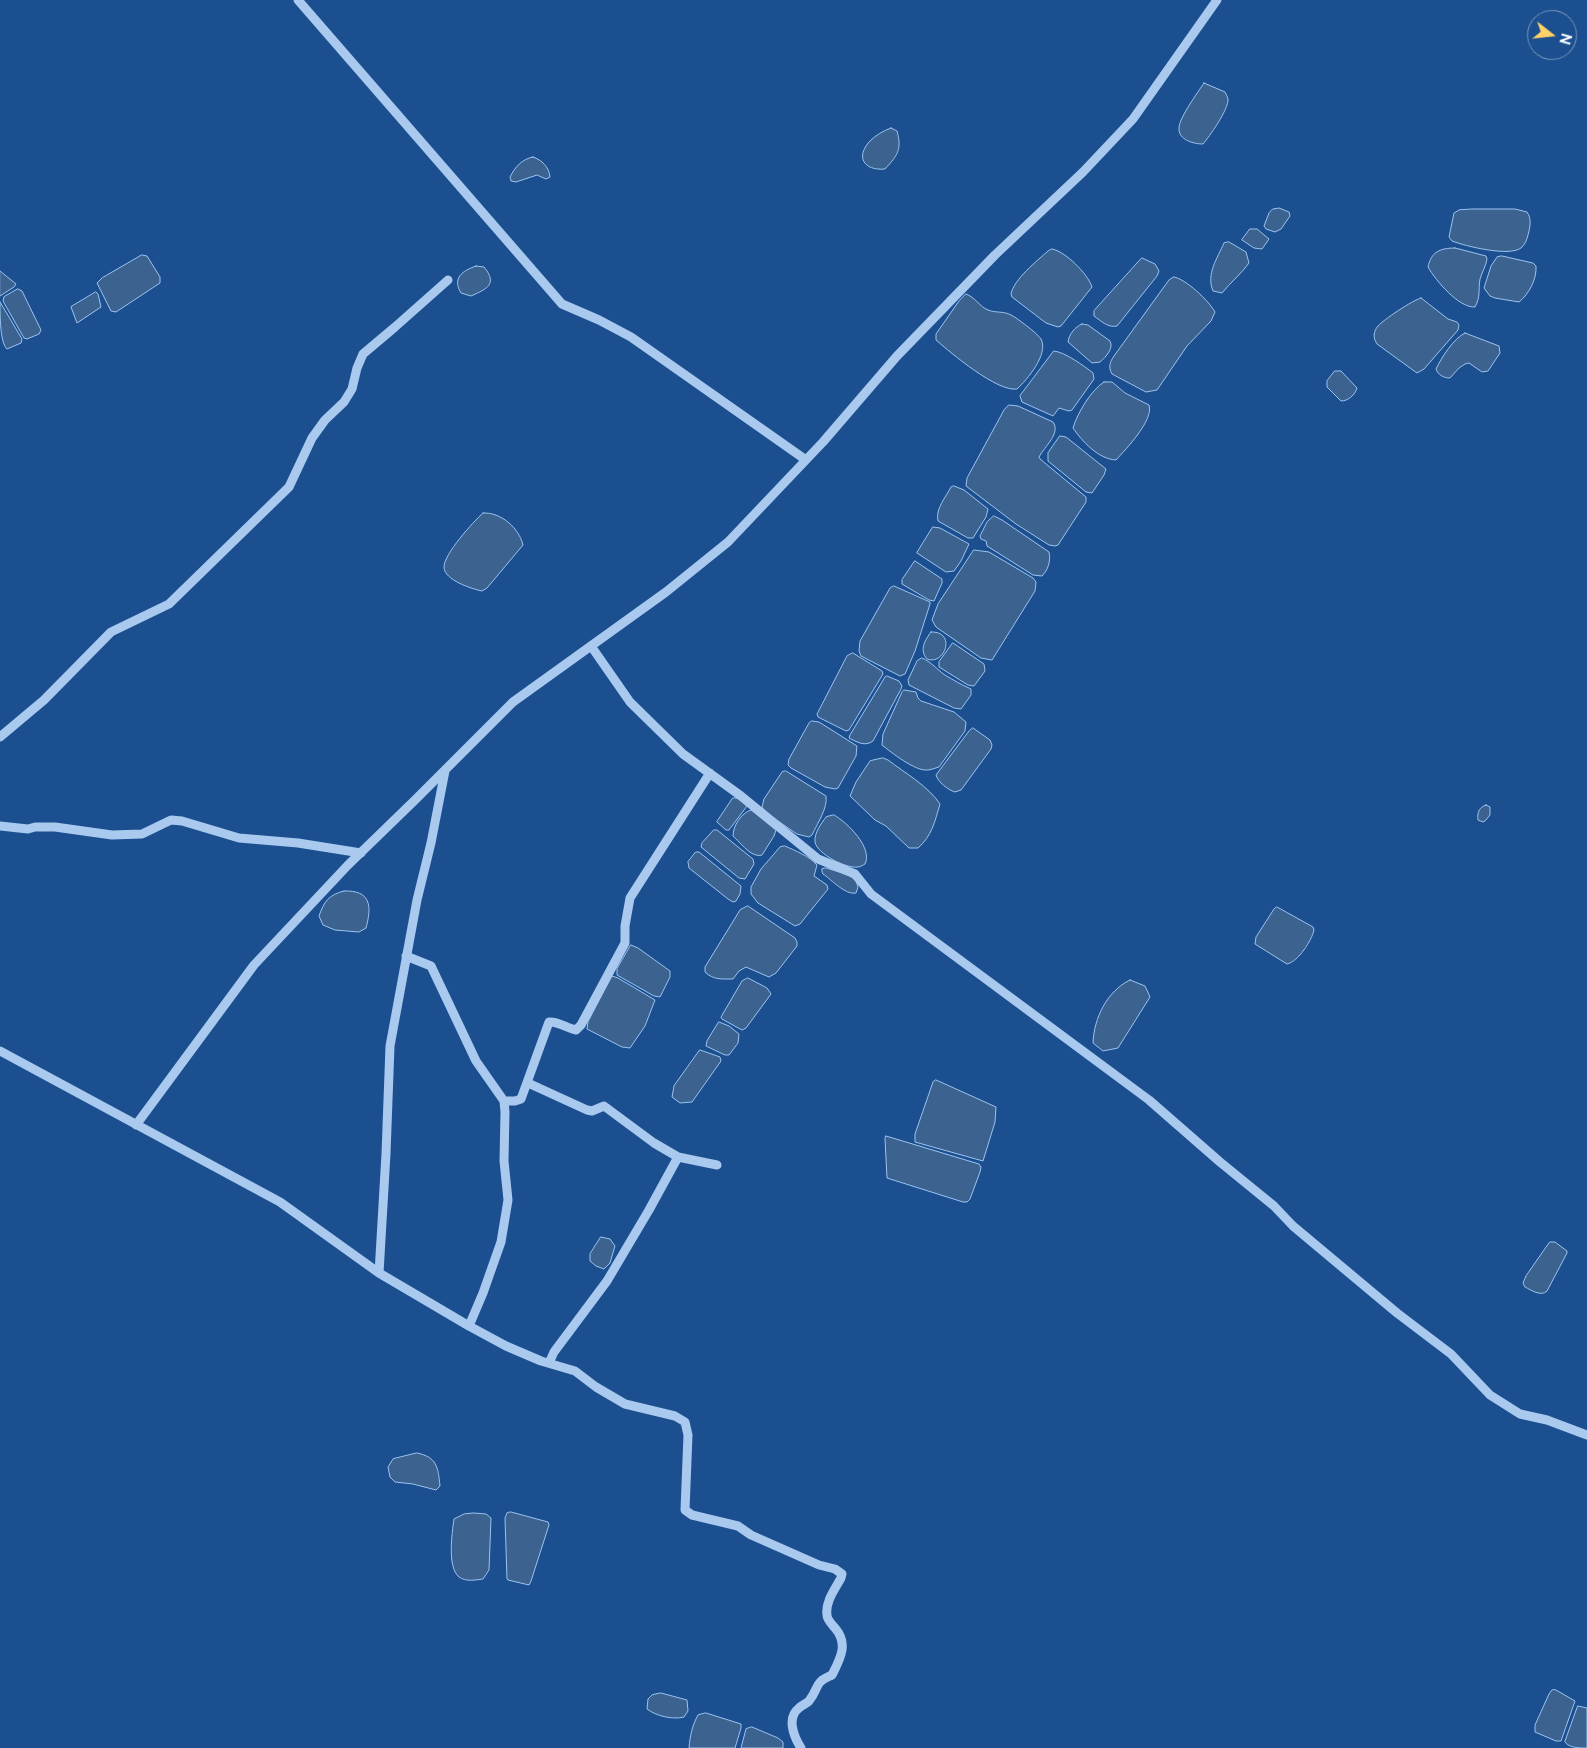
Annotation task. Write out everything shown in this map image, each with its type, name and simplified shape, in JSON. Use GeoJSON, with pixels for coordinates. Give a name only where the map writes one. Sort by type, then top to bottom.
{"type":"FeatureCollection","features":[{"type":"Feature","properties":{"kind":"street"},"geometry":{"type":"LineString","coordinates":[[298,0],[562,304],[599,320],[631,337],[806,460]]}},
{"type":"Feature","properties":{"kind":"street"},"geometry":{"type":"LineString","coordinates":[[136,1125],[254,965],[361,853],[513,702],[666,592],[728,542],[806,460],[897,356],[995,255],[1083,172],[1133,119],[1216,0]]}},
{"type":"Feature","properties":{"kind":"street"},"geometry":{"type":"LineString","coordinates":[[0,737],[44,700],[111,632],[137,617],[169,604],[289,487],[312,438],[325,420],[344,402],[352,389],[357,368],[363,354],[448,280]]}},
{"type":"Feature","properties":{"kind":"street"},"geometry":{"type":"LineString","coordinates":[[591,646],[630,702],[683,754],[754,806],[818,859],[855,874],[871,894],[1149,1100],[1274,1206],[1300,1232],[1397,1313],[1451,1354],[1490,1395],[1520,1414],[1547,1420],[1587,1435]]}},
{"type":"Feature","properties":{"kind":"street"},"geometry":{"type":"LineString","coordinates":[[379,1273],[390,1046],[416,900],[431,843],[445,771]]}},
{"type":"Feature","properties":{"kind":"street"},"geometry":{"type":"LineString","coordinates":[[504,1101],[521,1099],[549,1022],[576,1030],[581,1025],[625,943],[630,898],[710,774]]}},
{"type":"Feature","properties":{"kind":"street"},"geometry":{"type":"LineString","coordinates":[[0,826],[28,829],[55,827],[112,835],[142,834],[171,820],[182,821],[239,838],[361,853]]}},
{"type":"Feature","properties":{"kind":"street"},"geometry":{"type":"LineString","coordinates":[[406,956],[431,966],[476,1061],[504,1101],[504,1161],[508,1200],[501,1242],[469,1326]]}},
{"type":"Feature","properties":{"kind":"street"},"geometry":{"type":"LineString","coordinates":[[0,1052],[280,1202],[379,1273],[506,1346],[574,1371],[625,1404],[675,1416],[685,1422],[688,1435],[685,1510],[692,1515],[738,1526],[763,1540],[819,1565],[835,1569],[842,1574],[826,1608],[827,1618],[841,1634],[843,1641],[841,1656],[832,1676],[819,1681],[807,1703],[794,1712],[792,1724],[796,1740],[801,1748]]}},
{"type":"Feature","properties":{"kind":"street"},"geometry":{"type":"LineString","coordinates":[[528,1083],[587,1110],[592,1111],[604,1106],[654,1143],[678,1157],[717,1165]]}},
{"type":"Feature","properties":{"kind":"street"},"geometry":{"type":"LineString","coordinates":[[548,1363],[554,1352],[607,1281],[650,1210],[678,1157]]}},
{"type":"Feature","properties":{"kind":"water"},"geometry":{"type":"Polygon","coordinates":[[[1204,83],[1225,92],[1228,99],[1222,116],[1203,144],[1191,142],[1181,136],[1179,128],[1185,112],[1204,83]]]}},
{"type":"Feature","properties":{"kind":"water"},"geometry":{"type":"Polygon","coordinates":[[[891,128],[897,131],[898,152],[885,169],[872,168],[864,162],[863,152],[865,147],[875,137],[891,128]]]}},
{"type":"Feature","properties":{"kind":"water"},"geometry":{"type":"Polygon","coordinates":[[[533,157],[544,164],[550,177],[546,179],[537,175],[516,182],[511,181],[510,177],[517,167],[525,160],[533,157]]]}},
{"type":"Feature","properties":{"kind":"water"},"geometry":{"type":"Polygon","coordinates":[[[1279,208],[1289,212],[1290,216],[1281,229],[1275,232],[1266,229],[1264,226],[1269,213],[1273,209],[1279,208]]]}},
{"type":"Feature","properties":{"kind":"water"},"geometry":{"type":"Polygon","coordinates":[[[1515,209],[1527,212],[1530,217],[1530,226],[1524,245],[1515,250],[1497,251],[1476,248],[1452,241],[1449,237],[1454,213],[1459,210],[1515,209]]]}},
{"type":"Feature","properties":{"kind":"water"},"geometry":{"type":"Polygon","coordinates":[[[1250,229],[1257,229],[1269,239],[1262,249],[1254,248],[1242,240],[1250,229]]]}},
{"type":"Feature","properties":{"kind":"water"},"geometry":{"type":"Polygon","coordinates":[[[1229,242],[1246,252],[1249,263],[1222,293],[1213,291],[1211,279],[1213,267],[1224,243],[1229,242]]]}},
{"type":"Feature","properties":{"kind":"water"},"geometry":{"type":"Polygon","coordinates":[[[1455,248],[1486,256],[1487,259],[1480,279],[1479,296],[1475,307],[1462,303],[1448,293],[1428,267],[1434,254],[1441,250],[1455,248]]]}},
{"type":"Feature","properties":{"kind":"water"},"geometry":{"type":"Polygon","coordinates":[[[1052,249],[1063,254],[1075,264],[1086,276],[1092,287],[1061,326],[1058,327],[1046,323],[1012,297],[1011,294],[1021,276],[1052,249]]]}},
{"type":"Feature","properties":{"kind":"water"},"geometry":{"type":"Polygon","coordinates":[[[142,255],[147,256],[160,277],[160,283],[116,312],[111,311],[97,283],[102,278],[142,255]]]}},
{"type":"Feature","properties":{"kind":"water"},"geometry":{"type":"Polygon","coordinates":[[[1502,256],[1533,263],[1536,266],[1532,286],[1519,302],[1490,296],[1484,288],[1491,266],[1497,257],[1502,256]]]}},
{"type":"Feature","properties":{"kind":"water"},"geometry":{"type":"Polygon","coordinates":[[[1142,258],[1155,264],[1159,271],[1157,276],[1117,326],[1105,324],[1094,316],[1094,311],[1142,258]]]}},
{"type":"Feature","properties":{"kind":"water"},"geometry":{"type":"Polygon","coordinates":[[[476,266],[484,267],[490,278],[489,285],[471,296],[461,293],[458,288],[458,279],[466,270],[476,266]]]}},
{"type":"Feature","properties":{"kind":"water"},"geometry":{"type":"Polygon","coordinates":[[[0,271],[16,284],[0,296],[0,271]]]}},
{"type":"Feature","properties":{"kind":"water"},"geometry":{"type":"Polygon","coordinates":[[[1174,277],[1197,291],[1215,312],[1211,321],[1187,346],[1157,390],[1146,392],[1112,374],[1110,369],[1111,360],[1169,280],[1174,277]]]}},
{"type":"Feature","properties":{"kind":"water"},"geometry":{"type":"Polygon","coordinates":[[[18,289],[22,291],[41,330],[39,334],[27,339],[24,338],[3,301],[4,297],[18,289]]]}},
{"type":"Feature","properties":{"kind":"water"},"geometry":{"type":"Polygon","coordinates":[[[96,292],[101,307],[77,323],[71,307],[96,292]]]}},
{"type":"Feature","properties":{"kind":"water"},"geometry":{"type":"Polygon","coordinates":[[[966,294],[988,310],[1005,313],[1014,317],[1041,339],[1043,345],[1040,359],[1026,380],[1017,389],[1008,388],[987,378],[963,362],[936,340],[936,334],[966,294]]]}},
{"type":"Feature","properties":{"kind":"water"},"geometry":{"type":"Polygon","coordinates":[[[1421,298],[1459,325],[1458,330],[1424,369],[1417,373],[1377,344],[1374,335],[1378,326],[1386,319],[1421,298]]]}},
{"type":"Feature","properties":{"kind":"water"},"geometry":{"type":"Polygon","coordinates":[[[0,302],[22,339],[21,343],[7,349],[2,335],[0,302]]]}},
{"type":"Feature","properties":{"kind":"water"},"geometry":{"type":"Polygon","coordinates":[[[1082,324],[1088,325],[1110,341],[1111,347],[1107,355],[1100,362],[1092,363],[1068,342],[1073,331],[1082,324]]]}},
{"type":"Feature","properties":{"kind":"water"},"geometry":{"type":"Polygon","coordinates":[[[1465,333],[1499,346],[1500,353],[1488,371],[1482,372],[1469,363],[1459,368],[1450,378],[1442,376],[1436,369],[1438,364],[1452,344],[1465,333]]]}},
{"type":"Feature","properties":{"kind":"water"},"geometry":{"type":"Polygon","coordinates":[[[1054,351],[1069,357],[1085,367],[1093,373],[1094,379],[1072,410],[1059,408],[1053,416],[1022,402],[1020,396],[1054,351]]]}},
{"type":"Feature","properties":{"kind":"water"},"geometry":{"type":"Polygon","coordinates":[[[1335,371],[1341,371],[1357,388],[1349,399],[1341,401],[1327,387],[1327,381],[1335,371]]]}},
{"type":"Feature","properties":{"kind":"water"},"geometry":{"type":"Polygon","coordinates":[[[1104,382],[1112,382],[1125,393],[1149,405],[1147,418],[1143,426],[1116,460],[1097,453],[1086,444],[1073,428],[1085,403],[1104,382]]]}},
{"type":"Feature","properties":{"kind":"water"},"geometry":{"type":"Polygon","coordinates":[[[1009,405],[1018,406],[1053,422],[1055,426],[1054,435],[1039,457],[1086,497],[1086,502],[1058,545],[1049,545],[1016,524],[966,486],[967,478],[1004,410],[1009,405]]]}},
{"type":"Feature","properties":{"kind":"water"},"geometry":{"type":"Polygon","coordinates":[[[1060,436],[1066,437],[1106,469],[1092,493],[1086,492],[1048,461],[1048,453],[1060,436]]]}},
{"type":"Feature","properties":{"kind":"water"},"geometry":{"type":"Polygon","coordinates":[[[954,486],[964,490],[988,509],[986,517],[973,538],[968,538],[938,521],[939,508],[951,487],[954,486]]]}},
{"type":"Feature","properties":{"kind":"water"},"geometry":{"type":"Polygon","coordinates":[[[483,513],[496,515],[508,522],[518,533],[523,545],[487,588],[482,591],[453,580],[445,572],[444,567],[445,561],[454,547],[483,513]]]}},
{"type":"Feature","properties":{"kind":"water"},"geometry":{"type":"Polygon","coordinates":[[[994,516],[1049,552],[1050,559],[1042,576],[1033,575],[987,546],[986,541],[981,539],[980,536],[987,522],[994,516]]]}},
{"type":"Feature","properties":{"kind":"water"},"geometry":{"type":"Polygon","coordinates":[[[933,527],[940,528],[969,544],[954,571],[946,572],[917,553],[933,527]]]}},
{"type":"Feature","properties":{"kind":"water"},"geometry":{"type":"Polygon","coordinates":[[[974,550],[989,552],[1033,578],[1036,582],[1035,591],[992,660],[981,658],[936,627],[932,620],[938,604],[974,550]]]}},
{"type":"Feature","properties":{"kind":"water"},"geometry":{"type":"Polygon","coordinates":[[[915,561],[942,579],[934,601],[902,584],[902,580],[915,561]]]}},
{"type":"Feature","properties":{"kind":"water"},"geometry":{"type":"Polygon","coordinates":[[[894,586],[930,602],[915,651],[905,674],[900,676],[861,656],[859,651],[860,641],[890,588],[894,586]]]}},
{"type":"Feature","properties":{"kind":"water"},"geometry":{"type":"Polygon","coordinates":[[[931,632],[939,633],[946,642],[946,648],[943,653],[939,658],[933,660],[927,659],[923,652],[925,642],[931,632]]]}},
{"type":"Feature","properties":{"kind":"water"},"geometry":{"type":"Polygon","coordinates":[[[953,643],[984,664],[985,671],[974,686],[968,685],[939,667],[939,662],[953,643]]]}},
{"type":"Feature","properties":{"kind":"water"},"geometry":{"type":"Polygon","coordinates":[[[853,653],[882,671],[883,674],[849,730],[846,731],[818,717],[817,714],[847,656],[853,653]]]}},
{"type":"Feature","properties":{"kind":"water"},"geometry":{"type":"Polygon","coordinates":[[[922,658],[945,675],[971,689],[971,695],[961,709],[954,708],[909,685],[908,680],[917,661],[922,658]]]}},
{"type":"Feature","properties":{"kind":"water"},"geometry":{"type":"Polygon","coordinates":[[[887,676],[899,681],[902,686],[873,741],[864,744],[849,738],[885,677],[887,676]]]}},
{"type":"Feature","properties":{"kind":"water"},"geometry":{"type":"Polygon","coordinates":[[[904,690],[916,692],[921,701],[954,712],[966,722],[965,731],[939,767],[927,770],[916,768],[882,745],[883,734],[904,690]]]}},
{"type":"Feature","properties":{"kind":"water"},"geometry":{"type":"Polygon","coordinates":[[[812,721],[819,722],[857,746],[856,756],[838,788],[825,787],[788,765],[789,759],[809,723],[812,721]]]}},
{"type":"Feature","properties":{"kind":"water"},"geometry":{"type":"Polygon","coordinates":[[[973,728],[990,740],[991,749],[961,790],[955,792],[944,785],[936,775],[973,728]]]}},
{"type":"Feature","properties":{"kind":"water"},"geometry":{"type":"Polygon","coordinates":[[[883,758],[923,786],[940,804],[930,833],[918,848],[909,848],[850,796],[856,782],[870,761],[883,758]]]}},
{"type":"Feature","properties":{"kind":"water"},"geometry":{"type":"Polygon","coordinates":[[[786,771],[826,796],[824,811],[812,835],[809,837],[797,834],[765,812],[762,807],[764,799],[782,772],[786,771]]]}},
{"type":"Feature","properties":{"kind":"water"},"geometry":{"type":"Polygon","coordinates":[[[733,798],[738,798],[747,806],[729,830],[726,830],[717,822],[733,798]]]}},
{"type":"Feature","properties":{"kind":"water"},"geometry":{"type":"Polygon","coordinates":[[[1486,805],[1490,807],[1490,815],[1483,822],[1478,820],[1478,815],[1480,809],[1486,805]]]}},
{"type":"Feature","properties":{"kind":"water"},"geometry":{"type":"Polygon","coordinates":[[[751,810],[776,830],[762,855],[750,852],[733,836],[738,820],[751,810]]]}},
{"type":"Feature","properties":{"kind":"water"},"geometry":{"type":"Polygon","coordinates":[[[834,815],[858,836],[866,851],[867,858],[865,864],[858,867],[847,866],[833,860],[817,847],[815,839],[818,829],[826,817],[834,815]]]}},
{"type":"Feature","properties":{"kind":"water"},"geometry":{"type":"Polygon","coordinates":[[[714,830],[717,830],[753,859],[754,864],[745,879],[739,878],[701,847],[702,843],[714,830]]]}},
{"type":"Feature","properties":{"kind":"water"},"geometry":{"type":"Polygon","coordinates":[[[785,846],[806,856],[817,865],[814,876],[827,885],[828,889],[800,924],[795,926],[758,903],[751,894],[751,887],[761,869],[780,847],[785,846]]]}},
{"type":"Feature","properties":{"kind":"water"},"geometry":{"type":"Polygon","coordinates":[[[696,852],[699,852],[741,886],[740,894],[736,901],[733,902],[728,899],[689,868],[688,862],[696,852]]]}},
{"type":"Feature","properties":{"kind":"water"},"geometry":{"type":"Polygon","coordinates":[[[826,868],[849,875],[856,881],[858,887],[856,893],[847,892],[823,874],[822,869],[826,868]]]}},
{"type":"Feature","properties":{"kind":"water"},"geometry":{"type":"Polygon","coordinates":[[[344,891],[360,893],[364,896],[369,906],[366,928],[359,932],[335,930],[323,925],[319,916],[327,900],[344,891]]]}},
{"type":"Feature","properties":{"kind":"water"},"geometry":{"type":"Polygon","coordinates":[[[748,906],[795,938],[797,946],[776,973],[769,977],[746,967],[739,971],[733,979],[718,979],[711,976],[705,972],[705,967],[740,910],[748,906]]]}},
{"type":"Feature","properties":{"kind":"water"},"geometry":{"type":"Polygon","coordinates":[[[1277,907],[1313,927],[1314,930],[1304,950],[1296,959],[1287,964],[1255,944],[1256,937],[1277,907]]]}},
{"type":"Feature","properties":{"kind":"water"},"geometry":{"type":"Polygon","coordinates":[[[631,945],[670,971],[670,977],[660,997],[654,996],[617,975],[617,969],[631,945]]]}},
{"type":"Feature","properties":{"kind":"water"},"geometry":{"type":"Polygon","coordinates":[[[612,976],[655,1000],[645,1026],[630,1048],[622,1047],[587,1029],[588,1022],[612,976]]]}},
{"type":"Feature","properties":{"kind":"water"},"geometry":{"type":"Polygon","coordinates":[[[748,978],[767,988],[771,994],[746,1028],[742,1030],[721,1017],[742,981],[748,978]]]}},
{"type":"Feature","properties":{"kind":"water"},"geometry":{"type":"Polygon","coordinates":[[[1130,980],[1145,986],[1150,997],[1118,1048],[1103,1051],[1093,1043],[1099,1015],[1108,998],[1130,980]]]}},
{"type":"Feature","properties":{"kind":"water"},"geometry":{"type":"Polygon","coordinates":[[[719,1022],[729,1026],[739,1034],[738,1043],[729,1055],[706,1046],[707,1041],[719,1022]]]}},
{"type":"Feature","properties":{"kind":"water"},"geometry":{"type":"Polygon","coordinates":[[[700,1050],[720,1057],[721,1061],[692,1102],[680,1103],[672,1097],[674,1086],[700,1050]]]}},
{"type":"Feature","properties":{"kind":"water"},"geometry":{"type":"Polygon","coordinates":[[[936,1080],[996,1107],[995,1122],[983,1161],[915,1142],[915,1134],[933,1082],[936,1080]]]}},
{"type":"Feature","properties":{"kind":"water"},"geometry":{"type":"Polygon","coordinates":[[[886,1136],[979,1164],[981,1167],[980,1172],[970,1199],[967,1202],[963,1202],[887,1178],[886,1136]]]}},
{"type":"Feature","properties":{"kind":"water"},"geometry":{"type":"Polygon","coordinates":[[[601,1237],[610,1239],[615,1246],[610,1263],[604,1269],[590,1261],[590,1254],[601,1237]]]}},
{"type":"Feature","properties":{"kind":"water"},"geometry":{"type":"Polygon","coordinates":[[[1550,1242],[1555,1242],[1567,1253],[1547,1291],[1539,1293],[1525,1287],[1523,1283],[1550,1242]]]}},
{"type":"Feature","properties":{"kind":"water"},"geometry":{"type":"Polygon","coordinates":[[[417,1453],[433,1460],[437,1468],[440,1486],[436,1490],[395,1482],[390,1477],[388,1467],[393,1459],[417,1453]]]}},
{"type":"Feature","properties":{"kind":"water"},"geometry":{"type":"Polygon","coordinates":[[[511,1512],[548,1522],[549,1525],[529,1585],[507,1579],[505,1518],[507,1513],[511,1512]]]}},
{"type":"Feature","properties":{"kind":"water"},"geometry":{"type":"Polygon","coordinates":[[[464,1514],[486,1514],[491,1518],[489,1570],[483,1579],[468,1580],[462,1579],[455,1572],[451,1550],[452,1533],[454,1519],[464,1514]]]}},
{"type":"Feature","properties":{"kind":"water"},"geometry":{"type":"Polygon","coordinates":[[[1552,1690],[1556,1690],[1575,1701],[1561,1741],[1556,1741],[1535,1732],[1535,1725],[1549,1694],[1552,1690]]]}},
{"type":"Feature","properties":{"kind":"water"},"geometry":{"type":"Polygon","coordinates":[[[661,1693],[687,1700],[688,1711],[684,1717],[665,1717],[647,1709],[648,1699],[652,1695],[661,1693]]]}},
{"type":"Feature","properties":{"kind":"water"},"geometry":{"type":"Polygon","coordinates":[[[1578,1706],[1587,1708],[1587,1748],[1572,1747],[1565,1742],[1578,1706]]]}},
{"type":"Feature","properties":{"kind":"water"},"geometry":{"type":"Polygon","coordinates":[[[706,1713],[741,1724],[735,1748],[689,1748],[696,1719],[698,1715],[706,1713]]]}},
{"type":"Feature","properties":{"kind":"water"},"geometry":{"type":"Polygon","coordinates":[[[752,1727],[778,1738],[783,1742],[783,1748],[741,1748],[746,1729],[752,1727]]]}}]}
